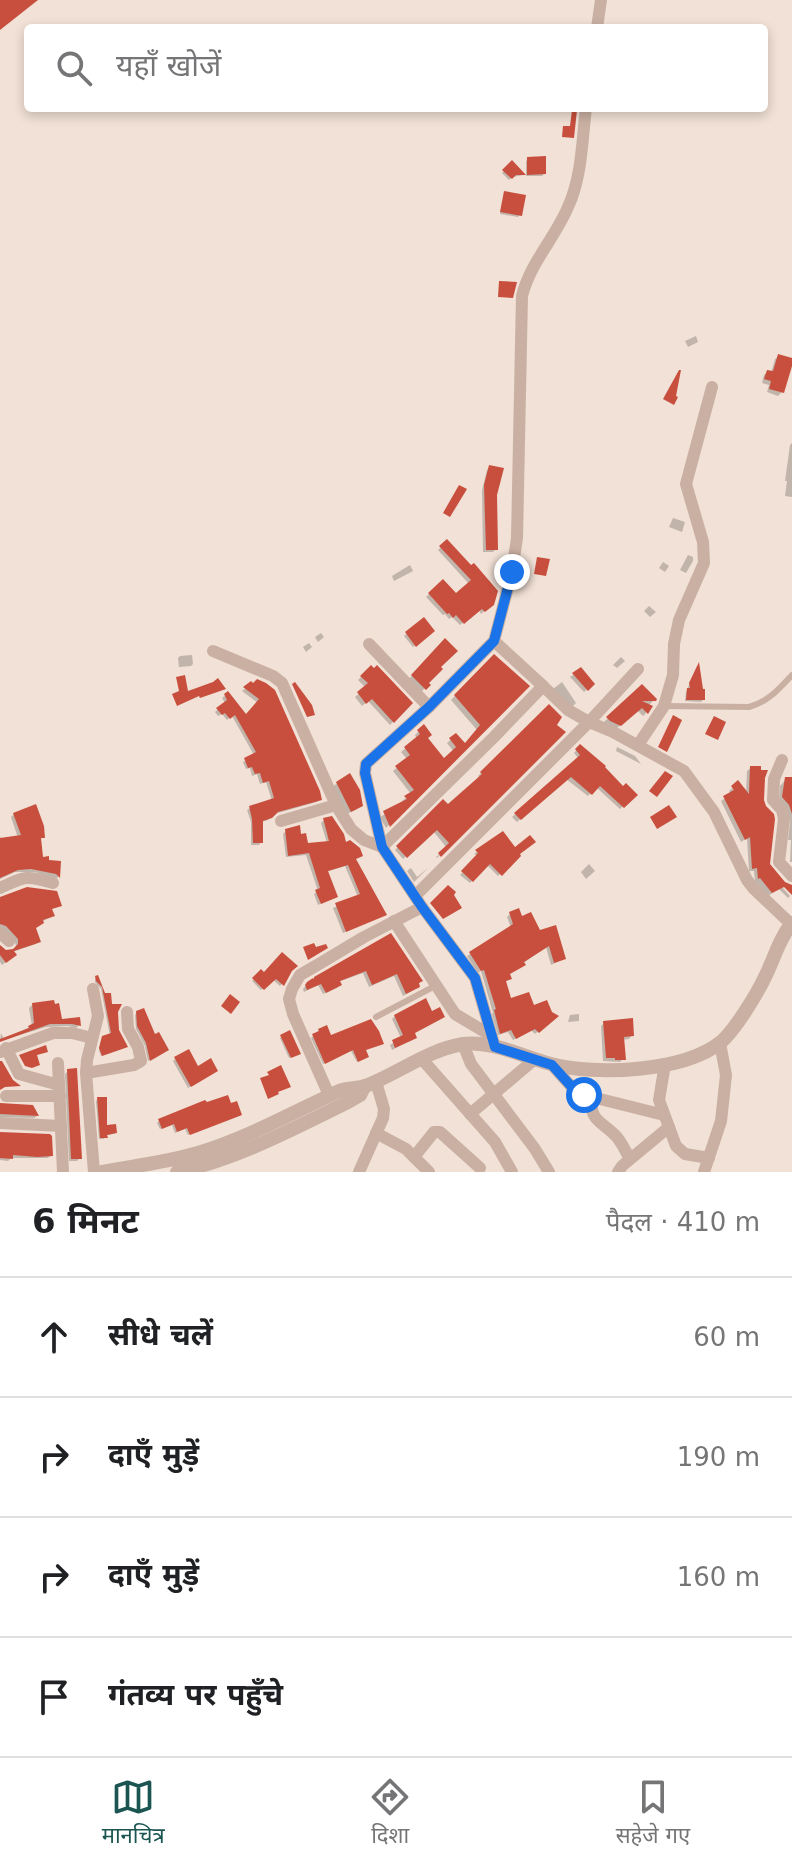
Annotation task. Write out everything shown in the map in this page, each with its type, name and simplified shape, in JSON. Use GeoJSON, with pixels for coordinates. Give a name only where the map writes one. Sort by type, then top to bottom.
{"type":"FeatureCollection","features":[{"type":"Feature","properties":{"kind":"street"},"geometry":{"type":"LineString","coordinates":[[598,24],[601,0]]}},
{"type":"Feature","properties":{"kind":"street"},"geometry":{"type":"LineString","coordinates":[[494,1042],[475,978],[382,847],[365,773],[366,764],[429,707],[494,641],[512,572],[517,538],[522,296],[528,276],[570,204],[576,187],[585,112]]}},
{"type":"Feature","properties":{"kind":"street"},"geometry":{"type":"LineString","coordinates":[[638,745],[664,706],[673,675],[679,620],[704,563],[703,542],[686,484],[712,387]]}},
{"type":"Feature","properties":{"kind":"street"},"geometry":{"type":"LineString","coordinates":[[394,921],[455,1014],[494,1042],[552,1065],[582,1070],[665,1064],[684,1060],[720,1043],[732,1031],[763,980],[784,934],[792,924],[747,880],[714,812],[684,771],[568,710],[494,641]]}},
{"type":"Feature","properties":{"kind":"street"},"geometry":{"type":"LineString","coordinates":[[369,644],[429,707]]}},
{"type":"Feature","properties":{"kind":"street"},"geometry":{"type":"LineString","coordinates":[[213,651],[273,676],[282,683],[336,805],[359,837],[382,847]]}},
{"type":"Feature","properties":{"kind":"street"},"geometry":{"type":"LineString","coordinates":[[329,1095],[289,999],[300,975],[394,921],[419,901],[638,669]]}},
{"type":"Feature","properties":{"kind":"street"},"geometry":{"type":"LineString","coordinates":[[382,847],[543,686]]}},
{"type":"Feature","properties":{"kind":"street"},"geometry":{"type":"LineString","coordinates":[[782,760],[774,779],[773,800],[782,810],[784,819],[779,862],[792,876]]}},
{"type":"Feature","properties":{"kind":"street"},"geometry":{"type":"LineString","coordinates":[[281,821],[336,805]]}},
{"type":"Feature","properties":{"kind":"street"},"geometry":{"type":"LineString","coordinates":[[0,888],[28,877],[53,883]]}},
{"type":"Feature","properties":{"kind":"street"},"geometry":{"type":"LineString","coordinates":[[93,989],[98,1016],[86,1073],[94,1172]]}},
{"type":"Feature","properties":{"kind":"street"},"geometry":{"type":"LineString","coordinates":[[86,1073],[134,1065],[141,1061],[138,1047],[128,1029],[127,1012]]}},
{"type":"Feature","properties":{"kind":"street"},"geometry":{"type":"LineString","coordinates":[[60,1090],[19,1074],[3,1050],[53,1033],[72,1033],[92,1038]]}},
{"type":"Feature","properties":{"kind":"street"},"geometry":{"type":"LineString","coordinates":[[102,1172],[210,1149],[329,1095],[370,1084],[421,1058],[463,1044],[494,1042]]}},
{"type":"Feature","properties":{"kind":"street"},"geometry":{"type":"LineString","coordinates":[[704,1172],[721,1121],[726,1075],[720,1043]]}},
{"type":"Feature","properties":{"kind":"street"},"geometry":{"type":"LineString","coordinates":[[463,1044],[471,1064],[549,1172]]}},
{"type":"Feature","properties":{"kind":"street"},"geometry":{"type":"LineString","coordinates":[[421,1058],[495,1142],[512,1172]]}},
{"type":"Feature","properties":{"kind":"street"},"geometry":{"type":"LineString","coordinates":[[470,1114],[535,1059]]}},
{"type":"Feature","properties":{"kind":"street"},"geometry":{"type":"LineString","coordinates":[[58,1063],[63,1172]]}},
{"type":"Feature","properties":{"kind":"street"},"geometry":{"type":"LineString","coordinates":[[665,1064],[659,1100],[680,1151],[709,1158]]}},
{"type":"Feature","properties":{"kind":"street"},"geometry":{"type":"LineString","coordinates":[[552,1065],[577,1091],[666,1121]]}},
{"type":"Feature","properties":{"kind":"street"},"geometry":{"type":"LineString","coordinates":[[370,1084],[384,1109],[383,1118],[360,1168],[374,1172]]}},
{"type":"Feature","properties":{"kind":"street"},"geometry":{"type":"LineString","coordinates":[[177,1172],[264,1142],[348,1102],[370,1084]]}},
{"type":"Feature","properties":{"kind":"street"},"geometry":{"type":"LineString","coordinates":[[6,1096],[60,1090]]}},
{"type":"Feature","properties":{"kind":"street"},"geometry":{"type":"LineString","coordinates":[[592,1097],[591,1107],[595,1118],[618,1137],[630,1159]]}},
{"type":"Feature","properties":{"kind":"street"},"geometry":{"type":"LineString","coordinates":[[618,1172],[666,1121]]}},
{"type":"Feature","properties":{"kind":"street"},"geometry":{"type":"LineString","coordinates":[[0,1123],[61,1126]]}},
{"type":"Feature","properties":{"kind":"street"},"geometry":{"type":"LineString","coordinates":[[414,1157],[437,1131],[480,1168]]}},
{"type":"Feature","properties":{"kind":"street"},"geometry":{"type":"LineString","coordinates":[[376,1133],[402,1146],[429,1172]]}},
{"type":"Feature","properties":{"kind":"lane"},"geometry":{"type":"LineString","coordinates":[[664,706],[749,707],[769,699],[792,675]]}},
{"type":"Feature","properties":{"kind":"lane"},"geometry":{"type":"LineString","coordinates":[[376,1017],[435,986]]}},
{"type":"Feature","properties":{"kind":"building"},"geometry":{"type":"Polygon","coordinates":[[[0,0],[38,0],[0,30],[0,0]]]}},
{"type":"Feature","properties":{"kind":"building"},"geometry":{"type":"Polygon","coordinates":[[[572,112],[577,112],[574,138],[562,137],[563,126],[570,126],[572,112]]]}},
{"type":"Feature","properties":{"kind":"building"},"geometry":{"type":"Polygon","coordinates":[[[546,156],[546,174],[527,175],[527,157],[546,156]]]}},
{"type":"Feature","properties":{"kind":"building"},"geometry":{"type":"Polygon","coordinates":[[[512,160],[526,175],[516,175],[512,179],[502,170],[512,160]]]}},
{"type":"Feature","properties":{"kind":"building"},"geometry":{"type":"Polygon","coordinates":[[[504,191],[526,195],[522,216],[500,212],[504,191]]]}},
{"type":"Feature","properties":{"kind":"building"},"geometry":{"type":"Polygon","coordinates":[[[499,281],[517,282],[513,298],[498,297],[499,281]]]}},
{"type":"Feature","properties":{"kind":"building"},"geometry":{"type":"Polygon","coordinates":[[[778,354],[792,358],[784,393],[769,389],[771,381],[764,379],[767,370],[773,371],[778,354]]]}},
{"type":"Feature","properties":{"kind":"building"},"geometry":{"type":"Polygon","coordinates":[[[679,370],[678,397],[674,405],[663,399],[679,370]]]}},
{"type":"Feature","properties":{"kind":"building"},"geometry":{"type":"Polygon","coordinates":[[[489,465],[504,468],[497,495],[498,550],[486,550],[484,485],[489,465]]]}},
{"type":"Feature","properties":{"kind":"building"},"geometry":{"type":"Polygon","coordinates":[[[459,485],[467,489],[450,517],[443,513],[459,485]]]}},
{"type":"Feature","properties":{"kind":"building"},"geometry":{"type":"Polygon","coordinates":[[[447,539],[471,565],[474,563],[498,591],[494,605],[485,612],[482,609],[464,624],[456,615],[453,618],[447,614],[428,593],[443,579],[456,593],[471,580],[439,546],[447,539]]]}},
{"type":"Feature","properties":{"kind":"building"},"geometry":{"type":"Polygon","coordinates":[[[537,557],[550,559],[546,576],[534,574],[537,557]]]}},
{"type":"Feature","properties":{"kind":"building"},"geometry":{"type":"Polygon","coordinates":[[[424,617],[435,631],[416,647],[405,632],[424,617]]]}},
{"type":"Feature","properties":{"kind":"building"},"geometry":{"type":"Polygon","coordinates":[[[445,638],[458,651],[441,667],[443,669],[426,690],[411,675],[445,638]]]}},
{"type":"Feature","properties":{"kind":"building"},"geometry":{"type":"Polygon","coordinates":[[[494,654],[530,686],[390,827],[383,811],[407,799],[404,796],[414,790],[395,766],[410,755],[404,747],[420,734],[417,730],[424,724],[432,735],[428,738],[444,758],[456,747],[449,738],[456,733],[465,743],[480,725],[454,695],[494,654]]]}},
{"type":"Feature","properties":{"kind":"building"},"geometry":{"type":"Polygon","coordinates":[[[699,662],[705,700],[686,700],[687,688],[690,688],[689,683],[699,662]]]}},
{"type":"Feature","properties":{"kind":"building"},"geometry":{"type":"Polygon","coordinates":[[[371,665],[374,668],[377,665],[413,703],[394,723],[372,699],[366,704],[357,692],[368,683],[360,676],[371,665]]]}},
{"type":"Feature","properties":{"kind":"building"},"geometry":{"type":"Polygon","coordinates":[[[581,667],[595,684],[588,691],[572,673],[581,667]]]}},
{"type":"Feature","properties":{"kind":"building"},"geometry":{"type":"Polygon","coordinates":[[[185,675],[188,691],[218,678],[226,689],[177,706],[172,694],[179,691],[176,677],[185,675]]]}},
{"type":"Feature","properties":{"kind":"building"},"geometry":{"type":"Polygon","coordinates":[[[257,679],[275,690],[322,800],[278,812],[263,821],[263,843],[253,843],[249,806],[274,798],[269,781],[263,783],[260,773],[255,774],[252,767],[248,768],[244,758],[256,752],[235,715],[230,719],[216,708],[227,700],[224,694],[228,691],[246,714],[259,699],[243,687],[257,679]]]}},
{"type":"Feature","properties":{"kind":"building"},"geometry":{"type":"Polygon","coordinates":[[[295,682],[312,705],[315,715],[307,717],[292,684],[295,682]]]}},
{"type":"Feature","properties":{"kind":"building"},"geometry":{"type":"Polygon","coordinates":[[[642,684],[657,699],[642,701],[653,706],[648,714],[642,708],[621,726],[610,721],[606,717],[642,684]]]}},
{"type":"Feature","properties":{"kind":"building"},"geometry":{"type":"Polygon","coordinates":[[[549,704],[562,717],[557,725],[566,732],[441,857],[438,853],[449,843],[437,830],[407,858],[396,846],[443,799],[448,804],[482,774],[480,772],[549,704]]]}},
{"type":"Feature","properties":{"kind":"building"},"geometry":{"type":"Polygon","coordinates":[[[673,715],[682,720],[667,752],[658,747],[673,715]]]}},
{"type":"Feature","properties":{"kind":"building"},"geometry":{"type":"Polygon","coordinates":[[[714,716],[726,722],[718,740],[705,734],[714,716]]]}},
{"type":"Feature","properties":{"kind":"building"},"geometry":{"type":"Polygon","coordinates":[[[580,744],[606,766],[623,786],[626,783],[638,795],[624,808],[600,786],[592,795],[571,777],[521,820],[514,813],[580,755],[575,749],[580,744]]]}},
{"type":"Feature","properties":{"kind":"building"},"geometry":{"type":"Polygon","coordinates":[[[750,766],[768,770],[764,800],[775,819],[770,864],[785,882],[792,885],[792,895],[784,887],[772,893],[758,879],[757,868],[752,869],[750,837],[745,840],[723,796],[734,790],[731,786],[738,780],[749,794],[750,766]]]}},
{"type":"Feature","properties":{"kind":"building"},"geometry":{"type":"Polygon","coordinates":[[[665,771],[673,776],[657,797],[649,791],[665,771]]]}},
{"type":"Feature","properties":{"kind":"building"},"geometry":{"type":"Polygon","coordinates":[[[350,773],[360,790],[363,806],[351,812],[336,782],[350,773]]]}},
{"type":"Feature","properties":{"kind":"building"},"geometry":{"type":"Polygon","coordinates":[[[785,777],[792,777],[792,814],[782,797],[785,777]]]}},
{"type":"Feature","properties":{"kind":"building"},"geometry":{"type":"Polygon","coordinates":[[[36,804],[44,826],[45,838],[41,838],[43,857],[61,861],[60,878],[56,874],[31,869],[18,870],[0,878],[0,838],[21,835],[13,813],[36,804]]]}},
{"type":"Feature","properties":{"kind":"building"},"geometry":{"type":"Polygon","coordinates":[[[669,805],[677,817],[657,829],[650,817],[669,805]]]}},
{"type":"Feature","properties":{"kind":"building"},"geometry":{"type":"Polygon","coordinates":[[[332,816],[346,842],[350,840],[360,848],[363,856],[356,859],[387,915],[346,932],[335,903],[360,894],[348,865],[328,871],[338,897],[321,904],[315,890],[320,888],[309,853],[288,856],[285,829],[300,825],[301,834],[306,833],[308,843],[329,841],[323,818],[332,816]]]}},
{"type":"Feature","properties":{"kind":"building"},"geometry":{"type":"Polygon","coordinates":[[[503,831],[515,847],[530,835],[536,842],[520,854],[502,876],[490,864],[473,882],[461,871],[478,853],[475,850],[503,831]]]}},
{"type":"Feature","properties":{"kind":"building"},"geometry":{"type":"Polygon","coordinates":[[[448,885],[456,892],[454,895],[462,908],[443,919],[430,903],[448,885]]]}},
{"type":"Feature","properties":{"kind":"building"},"geometry":{"type":"Polygon","coordinates":[[[27,887],[57,891],[62,906],[52,909],[55,916],[43,920],[44,923],[36,928],[41,942],[14,951],[17,955],[6,963],[0,955],[0,945],[6,950],[13,949],[18,939],[0,924],[0,897],[27,887]]]}},
{"type":"Feature","properties":{"kind":"building"},"geometry":{"type":"Polygon","coordinates":[[[519,908],[522,916],[531,912],[540,930],[556,925],[566,959],[554,963],[549,946],[510,974],[512,979],[506,981],[511,998],[529,992],[534,1005],[547,1000],[552,1012],[559,1016],[539,1033],[535,1029],[516,1039],[511,1030],[500,1034],[484,970],[481,971],[469,952],[513,924],[509,912],[519,908]]]}},
{"type":"Feature","properties":{"kind":"building"},"geometry":{"type":"Polygon","coordinates":[[[391,933],[423,981],[419,983],[420,987],[406,994],[397,974],[372,985],[366,971],[340,981],[342,985],[326,993],[321,984],[307,990],[305,985],[314,977],[391,933]]]}},
{"type":"Feature","properties":{"kind":"building"},"geometry":{"type":"Polygon","coordinates":[[[314,943],[316,947],[326,944],[328,948],[308,960],[303,947],[314,943]]]}},
{"type":"Feature","properties":{"kind":"building"},"geometry":{"type":"Polygon","coordinates":[[[282,952],[298,966],[284,986],[276,979],[264,990],[252,978],[261,969],[264,972],[282,952]]]}},
{"type":"Feature","properties":{"kind":"building"},"geometry":{"type":"Polygon","coordinates":[[[98,975],[105,993],[111,993],[112,1004],[122,1004],[118,1012],[119,1030],[128,1047],[102,1056],[99,1048],[102,1036],[111,1033],[102,987],[96,981],[95,976],[98,975]]]}},
{"type":"Feature","properties":{"kind":"building"},"geometry":{"type":"Polygon","coordinates":[[[230,994],[240,1002],[231,1014],[221,1006],[230,994]]]}},
{"type":"Feature","properties":{"kind":"building"},"geometry":{"type":"Polygon","coordinates":[[[426,998],[432,1011],[440,1007],[445,1017],[415,1033],[417,1038],[395,1048],[392,1040],[403,1035],[394,1015],[426,998]]]}},
{"type":"Feature","properties":{"kind":"building"},"geometry":{"type":"Polygon","coordinates":[[[54,1000],[55,1004],[59,1003],[62,1019],[80,1017],[81,1026],[50,1024],[0,1042],[0,1039],[34,1023],[32,1003],[54,1000]]]}},
{"type":"Feature","properties":{"kind":"building"},"geometry":{"type":"Polygon","coordinates":[[[144,1008],[155,1034],[159,1032],[169,1050],[150,1061],[146,1043],[137,1026],[136,1011],[144,1008]]]}},
{"type":"Feature","properties":{"kind":"building"},"geometry":{"type":"Polygon","coordinates":[[[633,1018],[634,1036],[624,1037],[626,1060],[606,1058],[603,1021],[633,1018]]]}},
{"type":"Feature","properties":{"kind":"building"},"geometry":{"type":"Polygon","coordinates":[[[371,1019],[384,1044],[366,1050],[369,1057],[358,1062],[353,1050],[325,1064],[312,1034],[327,1025],[331,1035],[371,1019]]]}},
{"type":"Feature","properties":{"kind":"building"},"geometry":{"type":"Polygon","coordinates":[[[290,1030],[301,1054],[291,1058],[280,1035],[290,1030]]]}},
{"type":"Feature","properties":{"kind":"building"},"geometry":{"type":"Polygon","coordinates":[[[46,1045],[48,1052],[37,1055],[40,1065],[32,1068],[25,1066],[19,1055],[46,1045]]]}},
{"type":"Feature","properties":{"kind":"building"},"geometry":{"type":"Polygon","coordinates":[[[189,1049],[198,1066],[211,1058],[218,1071],[191,1087],[174,1057],[189,1049]]]}},
{"type":"Feature","properties":{"kind":"building"},"geometry":{"type":"Polygon","coordinates":[[[0,1061],[13,1080],[21,1086],[0,1090],[0,1061]]]}},
{"type":"Feature","properties":{"kind":"building"},"geometry":{"type":"Polygon","coordinates":[[[281,1065],[291,1087],[268,1099],[260,1078],[281,1065]]]}},
{"type":"Feature","properties":{"kind":"building"},"geometry":{"type":"Polygon","coordinates":[[[77,1068],[82,1159],[71,1159],[67,1069],[77,1068]]]}},
{"type":"Feature","properties":{"kind":"building"},"geometry":{"type":"Polygon","coordinates":[[[228,1095],[231,1103],[237,1101],[242,1115],[190,1135],[187,1128],[177,1132],[174,1124],[162,1129],[158,1119],[205,1100],[228,1095]]]}},
{"type":"Feature","properties":{"kind":"building"},"geometry":{"type":"Polygon","coordinates":[[[97,1097],[107,1097],[107,1125],[116,1124],[117,1133],[107,1135],[108,1138],[100,1138],[97,1097]]]}},
{"type":"Feature","properties":{"kind":"building"},"geometry":{"type":"Polygon","coordinates":[[[0,1103],[33,1105],[39,1116],[0,1114],[0,1103]]]}},
{"type":"Feature","properties":{"kind":"building"},"geometry":{"type":"Polygon","coordinates":[[[0,1132],[50,1134],[53,1156],[13,1155],[13,1159],[0,1158],[0,1132]]]}},
{"type":"Feature","properties":{"kind":"route"},"geometry":{"type":"LineString","coordinates":[[512,572],[494,641],[429,707],[366,764],[365,773],[382,847],[475,978],[495,1047],[552,1065],[584,1095]]}}]}
